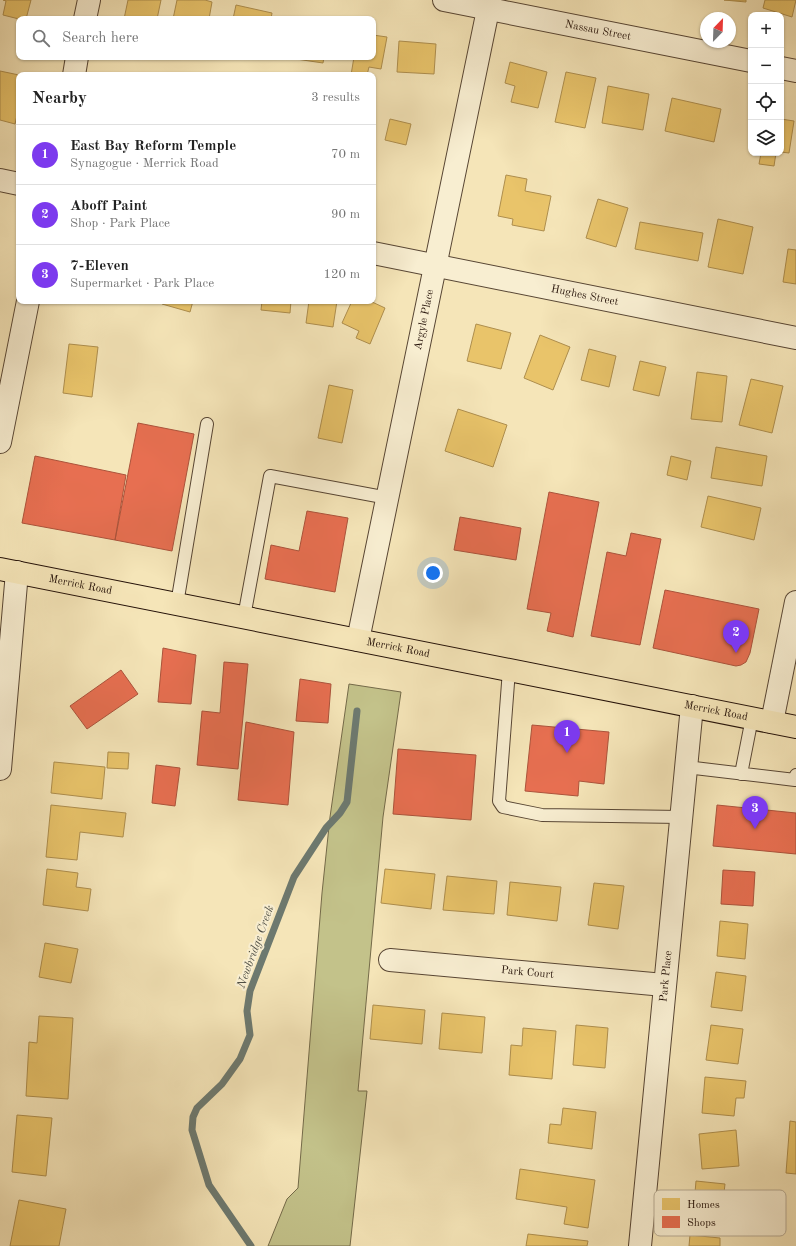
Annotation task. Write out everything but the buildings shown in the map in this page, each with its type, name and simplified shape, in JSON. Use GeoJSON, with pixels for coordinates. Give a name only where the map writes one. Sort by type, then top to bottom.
{"type":"FeatureCollection","features":[{"type":"Feature","properties":{"kind":"main road","name":"Merrick Road"},"geometry":{"type":"LineString","coordinates":[[9,571],[796,727]]}},
{"type":"Feature","properties":{"kind":"street"},"geometry":{"type":"LineString","coordinates":[[86,16],[89,0]]}},
{"type":"Feature","properties":{"kind":"street","name":"Nassau Street"},"geometry":{"type":"LineString","coordinates":[[444,0],[489,4],[748,61]]}},
{"type":"Feature","properties":{"kind":"street","name":"Argyle Place"},"geometry":{"type":"LineString","coordinates":[[358,640],[489,4]]}},
{"type":"Feature","properties":{"kind":"street"},"geometry":{"type":"LineString","coordinates":[[74,72],[76,60]]}},
{"type":"Feature","properties":{"kind":"street"},"geometry":{"type":"LineString","coordinates":[[784,69],[796,71]]}},
{"type":"Feature","properties":{"kind":"street"},"geometry":{"type":"LineString","coordinates":[[0,180],[16,183]]}},
{"type":"Feature","properties":{"kind":"street","name":"Hughes Street"},"geometry":{"type":"LineString","coordinates":[[376,254],[796,338]]}},
{"type":"Feature","properties":{"kind":"street"},"geometry":{"type":"LineString","coordinates":[[0,442],[3,410],[27,304]]}},
{"type":"Feature","properties":{"kind":"street"},"geometry":{"type":"LineString","coordinates":[[0,769],[9,571]]}},
{"type":"Feature","properties":{"kind":"street"},"geometry":{"type":"LineString","coordinates":[[762,720],[796,602]]}},
{"type":"Feature","properties":{"kind":"street","name":"Park Place"},"geometry":{"type":"LineString","coordinates":[[640,1246],[692,706]]}},
{"type":"Feature","properties":{"kind":"street","name":"Park Court"},"geometry":{"type":"LineString","coordinates":[[390,960],[664,985]]}},
{"type":"Feature","properties":{"kind":"lane"},"geometry":{"type":"LineString","coordinates":[[177,604],[207,424]]}},
{"type":"Feature","properties":{"kind":"lane"},"geometry":{"type":"LineString","coordinates":[[244,617],[270,476],[388,498]]}},
{"type":"Feature","properties":{"kind":"lane"},"geometry":{"type":"LineString","coordinates":[[509,670],[499,801],[503,807],[542,815],[681,817]]}},
{"type":"Feature","properties":{"kind":"lane"},"geometry":{"type":"LineString","coordinates":[[742,774],[762,720]]}},
{"type":"Feature","properties":{"kind":"lane"},"geometry":{"type":"LineString","coordinates":[[686,767],[795,780],[796,775]]}},
{"type":"Feature","properties":{"kind":"shaded area"},"geometry":{"type":"Polygon","coordinates":[[[349,684],[401,692],[383,817],[358,1091],[367,1091],[350,1246],[268,1246],[287,1199],[298,1188],[322,893],[330,817],[349,684]]]}},
{"type":"Feature","properties":{"kind":"waterway","name":"Newbridge Creek"},"geometry":{"type":"LineString","coordinates":[[251,1246],[209,1185],[192,1130],[193,1117],[197,1108],[222,1084],[240,1059],[250,1035],[247,1011],[250,991],[294,877],[326,828],[340,813],[347,802],[357,711]]}},
{"type":"Feature","properties":{"kind":"place","name":"Aboff Paint"},"geometry":{"type":"Point","coordinates":[736,653]}},
{"type":"Feature","properties":{"kind":"place","name":"East Bay Reform Temple"},"geometry":{"type":"Point","coordinates":[567,753]}},
{"type":"Feature","properties":{"kind":"place","name":"7-Eleven"},"geometry":{"type":"Point","coordinates":[755,829]}}]}
